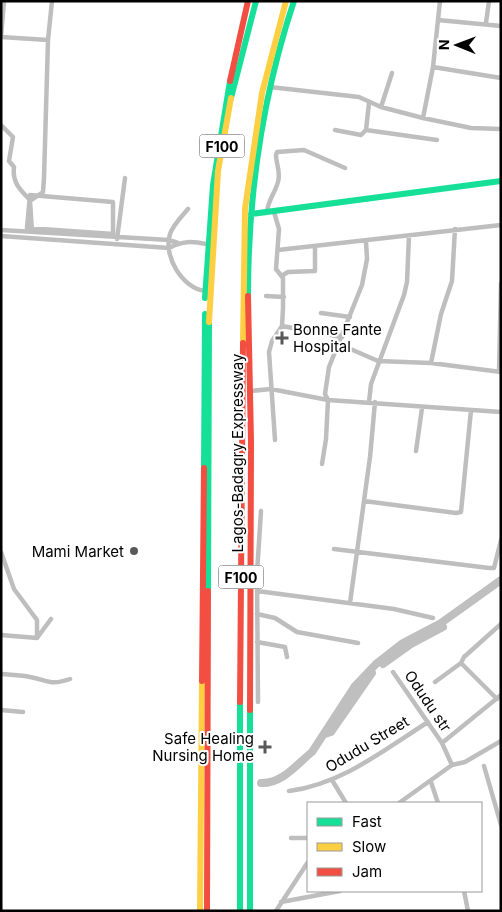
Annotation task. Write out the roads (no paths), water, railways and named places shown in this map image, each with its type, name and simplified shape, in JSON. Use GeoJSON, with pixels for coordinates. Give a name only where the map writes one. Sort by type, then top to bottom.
{"type":"FeatureCollection","features":[{"type":"Feature","properties":{"kind":"main road","name":"Lagos-Badagry Expressway"},"geometry":{"type":"LineString","coordinates":[[207,911],[206,244],[214,163],[222,116],[248,1]]}},
{"type":"Feature","properties":{"kind":"main road","name":"Lagos-Badagry Expressway"},"geometry":{"type":"LineString","coordinates":[[200,911],[207,293],[218,171],[233,86],[256,1]]}},
{"type":"Feature","properties":{"kind":"main road","name":"Lagos-Badagry Expressway"},"geometry":{"type":"LineString","coordinates":[[240,911],[245,209],[252,148],[262,93],[286,1]]}},
{"type":"Feature","properties":{"kind":"main road","name":"Lagos-Badagry Expressway"},"geometry":{"type":"LineString","coordinates":[[250,911],[250,214],[270,87],[294,1]]}},
{"type":"Feature","properties":{"kind":"main road"},"geometry":{"type":"LineString","coordinates":[[250,214],[391,193],[501,181]]}},
{"type":"Feature","properties":{"kind":"main road"},"geometry":{"type":"LineString","coordinates":[[244,242],[249,301]]}},
{"type":"Feature","properties":{"kind":"street"},"geometry":{"type":"LineString","coordinates":[[4,1],[1,37],[48,40]]}},
{"type":"Feature","properties":{"kind":"street"},"geometry":{"type":"LineString","coordinates":[[30,201],[43,192],[48,40],[52,1]]}},
{"type":"Feature","properties":{"kind":"street"},"geometry":{"type":"LineString","coordinates":[[423,118],[433,67],[440,1]]}},
{"type":"Feature","properties":{"kind":"street"},"geometry":{"type":"LineString","coordinates":[[486,23],[489,1]]}},
{"type":"Feature","properties":{"kind":"street"},"geometry":{"type":"LineString","coordinates":[[438,20],[486,23],[501,26]]}},
{"type":"Feature","properties":{"kind":"street"},"geometry":{"type":"LineString","coordinates":[[433,67],[501,78]]}},
{"type":"Feature","properties":{"kind":"street"},"geometry":{"type":"LineString","coordinates":[[381,107],[392,73]]}},
{"type":"Feature","properties":{"kind":"street"},"geometry":{"type":"LineString","coordinates":[[270,87],[359,97],[381,107],[423,118],[471,128],[501,129]]}},
{"type":"Feature","properties":{"kind":"street"},"geometry":{"type":"LineString","coordinates":[[335,130],[361,135],[366,130],[369,103]]}},
{"type":"Feature","properties":{"kind":"street"},"geometry":{"type":"LineString","coordinates":[[1,125],[13,137],[9,161],[14,167],[13,176],[21,191],[30,201],[32,232]]}},
{"type":"Feature","properties":{"kind":"street"},"geometry":{"type":"LineString","coordinates":[[366,130],[437,140]]}},
{"type":"Feature","properties":{"kind":"street"},"geometry":{"type":"LineString","coordinates":[[275,440],[270,347],[282,326],[284,297],[283,275],[276,269],[279,223],[271,212],[268,203],[278,184],[280,174],[276,154],[277,152],[304,150],[345,168]]}},
{"type":"Feature","properties":{"kind":"street"},"geometry":{"type":"LineString","coordinates":[[117,241],[125,178]]}},
{"type":"Feature","properties":{"kind":"street"},"geometry":{"type":"LineString","coordinates":[[30,195],[113,202],[113,234],[27,228],[30,195]]}},
{"type":"Feature","properties":{"kind":"street"},"geometry":{"type":"LineString","coordinates":[[188,209],[175,225],[169,240],[169,248],[174,265],[184,280],[200,291],[207,293]]}},
{"type":"Feature","properties":{"kind":"street"},"geometry":{"type":"LineString","coordinates":[[278,250],[366,242],[501,225]]}},
{"type":"Feature","properties":{"kind":"street"},"geometry":{"type":"LineString","coordinates":[[1,230],[169,248],[178,243],[191,241],[206,244]]}},
{"type":"Feature","properties":{"kind":"street"},"geometry":{"type":"LineString","coordinates":[[431,363],[441,314],[452,281],[455,230]]}},
{"type":"Feature","properties":{"kind":"street"},"geometry":{"type":"LineString","coordinates":[[1,236],[117,241],[169,240],[178,243]]}},
{"type":"Feature","properties":{"kind":"street"},"geometry":{"type":"LineString","coordinates":[[350,603],[375,418],[370,384],[378,361],[384,351],[405,288],[409,236]]}},
{"type":"Feature","properties":{"kind":"street"},"geometry":{"type":"LineString","coordinates":[[322,464],[326,439],[328,400],[325,394],[329,367],[350,317],[365,273],[366,242]]}},
{"type":"Feature","properties":{"kind":"street"},"geometry":{"type":"LineString","coordinates":[[283,275],[288,272],[315,271],[315,247]]}},
{"type":"Feature","properties":{"kind":"street"},"geometry":{"type":"LineString","coordinates":[[339,344],[378,361],[431,363],[500,372],[501,283]]}},
{"type":"Feature","properties":{"kind":"street"},"geometry":{"type":"LineString","coordinates":[[266,296],[284,297]]}},
{"type":"Feature","properties":{"kind":"street"},"geometry":{"type":"LineString","coordinates":[[320,313],[350,317]]}},
{"type":"Feature","properties":{"kind":"street"},"geometry":{"type":"LineString","coordinates":[[282,326],[342,337]]}},
{"type":"Feature","properties":{"kind":"street"},"geometry":{"type":"LineString","coordinates":[[250,391],[271,389],[328,400],[501,412]]}},
{"type":"Feature","properties":{"kind":"street"},"geometry":{"type":"LineString","coordinates":[[416,451],[422,408]]}},
{"type":"Feature","properties":{"kind":"street"},"geometry":{"type":"LineString","coordinates":[[364,501],[460,512],[471,410]]}},
{"type":"Feature","properties":{"kind":"street"},"geometry":{"type":"LineString","coordinates":[[258,702],[257,590],[261,511]]}},
{"type":"Feature","properties":{"kind":"street"},"geometry":{"type":"LineString","coordinates":[[334,549],[494,568],[501,540]]}},
{"type":"Feature","properties":{"kind":"street"},"geometry":{"type":"LineString","coordinates":[[1,552],[14,589],[37,620],[37,638]]}},
{"type":"Feature","properties":{"kind":"street"},"geometry":{"type":"LineString","coordinates":[[257,590],[394,609],[433,618]]}},
{"type":"Feature","properties":{"kind":"street"},"geometry":{"type":"LineString","coordinates":[[257,614],[275,618],[296,632],[358,643]]}},
{"type":"Feature","properties":{"kind":"street"},"geometry":{"type":"LineString","coordinates":[[37,638],[51,619]]}},
{"type":"Feature","properties":{"kind":"street"},"geometry":{"type":"LineString","coordinates":[[435,682],[461,663],[464,657],[501,624]]}},
{"type":"Feature","properties":{"kind":"street"},"geometry":{"type":"LineString","coordinates":[[1,635],[37,638]]}},
{"type":"Feature","properties":{"kind":"street"},"geometry":{"type":"LineString","coordinates":[[257,642],[285,647],[287,656]]}},
{"type":"Feature","properties":{"kind":"street"},"geometry":{"type":"LineString","coordinates":[[442,743],[499,697],[461,663]]}},
{"type":"Feature","properties":{"kind":"street","name":"Odudu str"},"geometry":{"type":"LineString","coordinates":[[393,672],[442,743],[452,765]]}},
{"type":"Feature","properties":{"kind":"street"},"geometry":{"type":"LineString","coordinates":[[1,674],[30,677],[57,684],[70,679]]}},
{"type":"Feature","properties":{"kind":"street"},"geometry":{"type":"LineString","coordinates":[[1,710],[23,712]]}},
{"type":"Feature","properties":{"kind":"street","name":"Odudu Street"},"geometry":{"type":"LineString","coordinates":[[289,792],[306,789],[346,774],[428,722]]}},
{"type":"Feature","properties":{"kind":"street"},"geometry":{"type":"LineString","coordinates":[[401,802],[431,782],[452,765],[458,765],[501,741]]}},
{"type":"Feature","properties":{"kind":"street"},"geometry":{"type":"LineString","coordinates":[[484,766],[501,825]]}},
{"type":"Feature","properties":{"kind":"street"},"geometry":{"type":"LineString","coordinates":[[332,780],[345,802]]}},
{"type":"Feature","properties":{"kind":"street"},"geometry":{"type":"LineString","coordinates":[[431,782],[438,802]]}},
{"type":"Feature","properties":{"kind":"street"},"geometry":{"type":"LineString","coordinates":[[291,838],[307,838]]}},
{"type":"Feature","properties":{"kind":"street"},"geometry":{"type":"LineString","coordinates":[[276,911],[307,863]]}},
{"type":"Feature","properties":{"kind":"street"},"geometry":{"type":"LineString","coordinates":[[281,902],[335,892]]}},
{"type":"Feature","properties":{"kind":"street"},"geometry":{"type":"LineString","coordinates":[[464,892],[468,911]]}},
{"type":"Feature","properties":{"kind":"waterway"},"geometry":{"type":"LineString","coordinates":[[261,783],[282,777],[312,752],[355,686],[376,664],[403,643],[441,623],[501,580]]}},
{"type":"Feature","properties":{"kind":"waterway"},"geometry":{"type":"LineString","coordinates":[[383,664],[411,644],[443,627]]}},
{"type":"Feature","properties":{"kind":"waterway"},"geometry":{"type":"LineString","coordinates":[[325,734],[331,732],[372,673]]}},
{"type":"Feature","properties":{"kind":"place","name":"Bonne Fante Hospital"},"geometry":{"type":"Point","coordinates":[282,338]}},
{"type":"Feature","properties":{"kind":"place","name":"Mami Market"},"geometry":{"type":"Point","coordinates":[134,551]}},
{"type":"Feature","properties":{"kind":"place","name":"Safe Healing Nursing Home"},"geometry":{"type":"Point","coordinates":[265,747]}}]}
